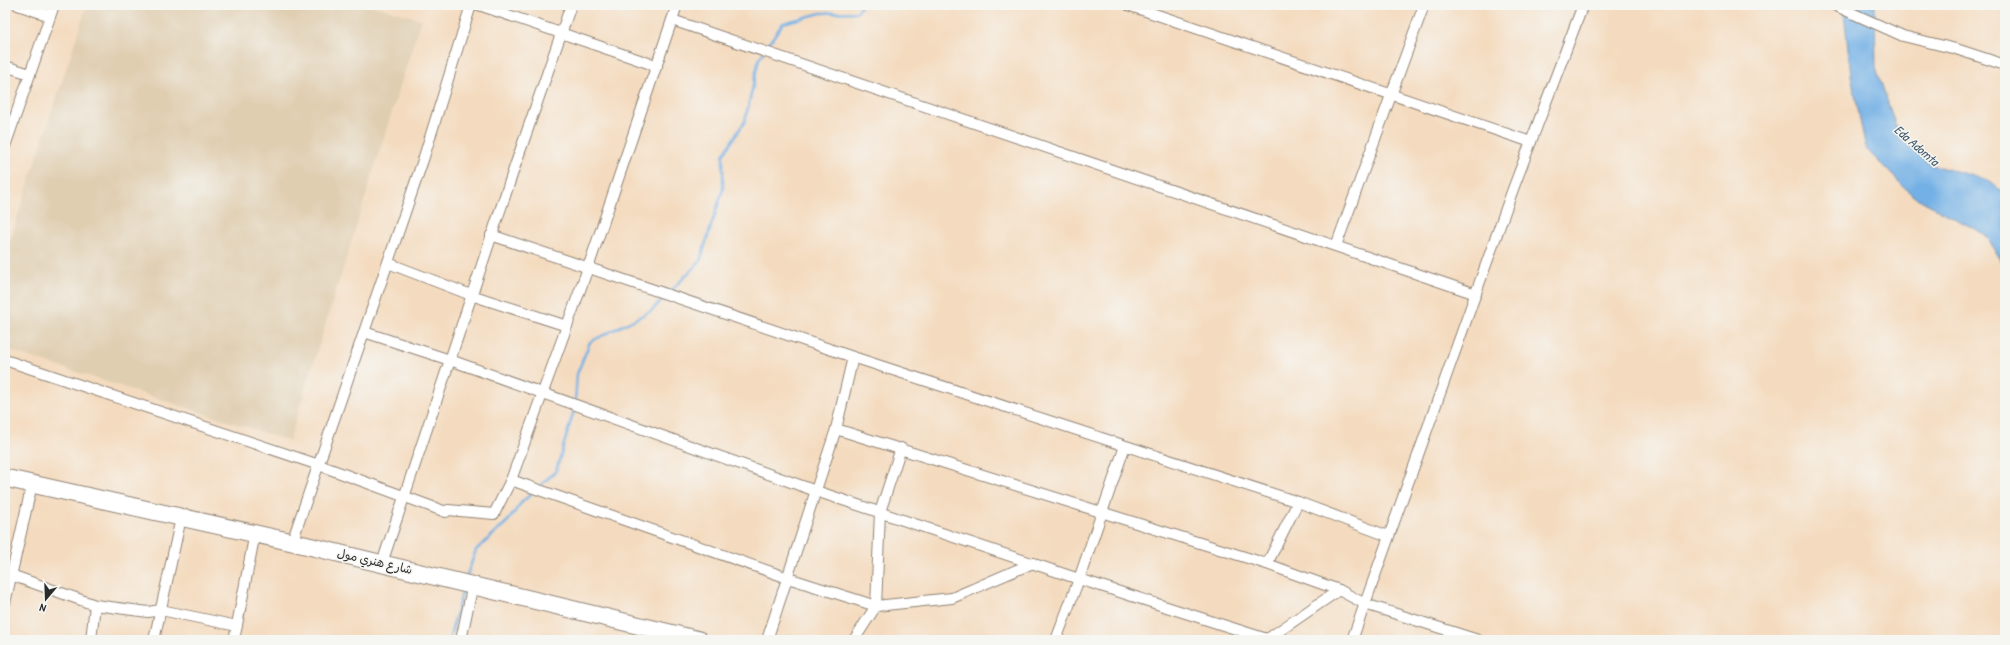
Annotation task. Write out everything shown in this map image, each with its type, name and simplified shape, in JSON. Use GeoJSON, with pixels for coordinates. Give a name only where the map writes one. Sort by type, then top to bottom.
{"type":"FeatureCollection","features":[{"type":"Feature","properties":{"kind":"highway","name":"شارع هنري مول"},"geometry":{"type":"LineString","coordinates":[[5,478],[382,562],[699,640]]}},
{"type":"Feature","properties":{"kind":"street"},"geometry":{"type":"LineString","coordinates":[[18,5],[50,16]]}},
{"type":"Feature","properties":{"kind":"street"},"geometry":{"type":"LineString","coordinates":[[6,140],[54,5]]}},
{"type":"Feature","properties":{"kind":"street"},"geometry":{"type":"LineString","coordinates":[[292,542],[423,160],[471,5]]}},
{"type":"Feature","properties":{"kind":"street"},"geometry":{"type":"LineString","coordinates":[[479,5],[657,66]]}},
{"type":"Feature","properties":{"kind":"street"},"geometry":{"type":"LineString","coordinates":[[382,562],[471,294],[571,5]]}},
{"type":"Feature","properties":{"kind":"street"},"geometry":{"type":"LineString","coordinates":[[5,360],[319,465],[446,512],[448,510],[494,514],[511,480],[588,268],[677,5]]}},
{"type":"Feature","properties":{"kind":"street"},"geometry":{"type":"LineString","coordinates":[[1128,5],[1531,142]]}},
{"type":"Feature","properties":{"kind":"street"},"geometry":{"type":"LineString","coordinates":[[1336,246],[1424,5]]}},
{"type":"Feature","properties":{"kind":"street"},"geometry":{"type":"LineString","coordinates":[[1352,640],[1388,536],[1531,142],[1583,5]]}},
{"type":"Feature","properties":{"kind":"street"},"geometry":{"type":"LineString","coordinates":[[1834,5],[1903,36],[1956,49],[2005,64]]}},
{"type":"Feature","properties":{"kind":"street"},"geometry":{"type":"LineString","coordinates":[[672,20],[1476,294]]}},
{"type":"Feature","properties":{"kind":"street"},"geometry":{"type":"LineString","coordinates":[[5,66],[30,74]]}},
{"type":"Feature","properties":{"kind":"street"},"geometry":{"type":"LineString","coordinates":[[492,235],[854,357],[1298,502],[1388,536]]}},
{"type":"Feature","properties":{"kind":"street"},"geometry":{"type":"LineString","coordinates":[[388,263],[471,294],[567,326]]}},
{"type":"Feature","properties":{"kind":"street"},"geometry":{"type":"LineString","coordinates":[[364,332],[543,392],[816,491],[1079,579],[1268,640],[1339,590]]}},
{"type":"Feature","properties":{"kind":"street"},"geometry":{"type":"LineString","coordinates":[[767,640],[836,429],[854,357]]}},
{"type":"Feature","properties":{"kind":"street"},"geometry":{"type":"LineString","coordinates":[[836,429],[901,448],[1102,513],[1267,564],[1339,590],[1365,604],[1472,639]]}},
{"type":"Feature","properties":{"kind":"street"},"geometry":{"type":"LineString","coordinates":[[1056,640],[1079,579],[1125,446]]}},
{"type":"Feature","properties":{"kind":"street"},"geometry":{"type":"LineString","coordinates":[[854,640],[876,606],[880,512],[901,448]]}},
{"type":"Feature","properties":{"kind":"street"},"geometry":{"type":"LineString","coordinates":[[511,480],[788,578],[876,606],[952,598],[1033,563]]}},
{"type":"Feature","properties":{"kind":"street"},"geometry":{"type":"LineString","coordinates":[[5,603],[32,484]]}},
{"type":"Feature","properties":{"kind":"street"},"geometry":{"type":"LineString","coordinates":[[1267,564],[1298,502]]}},
{"type":"Feature","properties":{"kind":"street"},"geometry":{"type":"LineString","coordinates":[[154,640],[181,518]]}},
{"type":"Feature","properties":{"kind":"street"},"geometry":{"type":"LineString","coordinates":[[234,640],[255,533]]}},
{"type":"Feature","properties":{"kind":"street"},"geometry":{"type":"LineString","coordinates":[[11,575],[95,605],[148,612],[161,610],[237,626]]}},
{"type":"Feature","properties":{"kind":"street"},"geometry":{"type":"LineString","coordinates":[[461,640],[473,584]]}},
{"type":"Feature","properties":{"kind":"street"},"geometry":{"type":"LineString","coordinates":[[91,640],[95,605]]}},
{"type":"Feature","properties":{"kind":"shaded area"},"geometry":{"type":"Polygon","coordinates":[[[87,5],[371,5],[421,19],[289,441],[5,349],[5,255],[87,5]]]}},
{"type":"Feature","properties":{"kind":"water"},"geometry":{"type":"Polygon","coordinates":[[[1843,5],[1875,5],[1876,67],[1900,139],[1932,165],[1988,180],[2005,194],[2005,267],[1986,235],[1913,196],[1866,149],[1851,75],[1843,5]]]}},
{"type":"Feature","properties":{"kind":"waterway"},"geometry":{"type":"LineString","coordinates":[[765,49],[783,23],[821,13],[857,12],[862,5]]}},
{"type":"Feature","properties":{"kind":"waterway"},"geometry":{"type":"LineString","coordinates":[[670,292],[700,261],[723,189],[723,155],[745,121],[759,59],[763,53]]}},
{"type":"Feature","properties":{"kind":"waterway"},"geometry":{"type":"LineString","coordinates":[[575,402],[577,374],[590,342],[651,311],[665,297]]}},
{"type":"Feature","properties":{"kind":"waterway"},"geometry":{"type":"LineString","coordinates":[[542,484],[556,471],[575,407]]}},
{"type":"Feature","properties":{"kind":"waterway"},"geometry":{"type":"LineString","coordinates":[[467,575],[476,550],[508,521],[521,503],[531,494]]}},
{"type":"Feature","properties":{"kind":"waterway"},"geometry":{"type":"LineString","coordinates":[[449,640],[463,590]]}},
{"type":"Feature","properties":{"kind":"water label","name":"Eda Adomta"},"geometry":{"type":"Point","coordinates":[1917,145]}}]}
